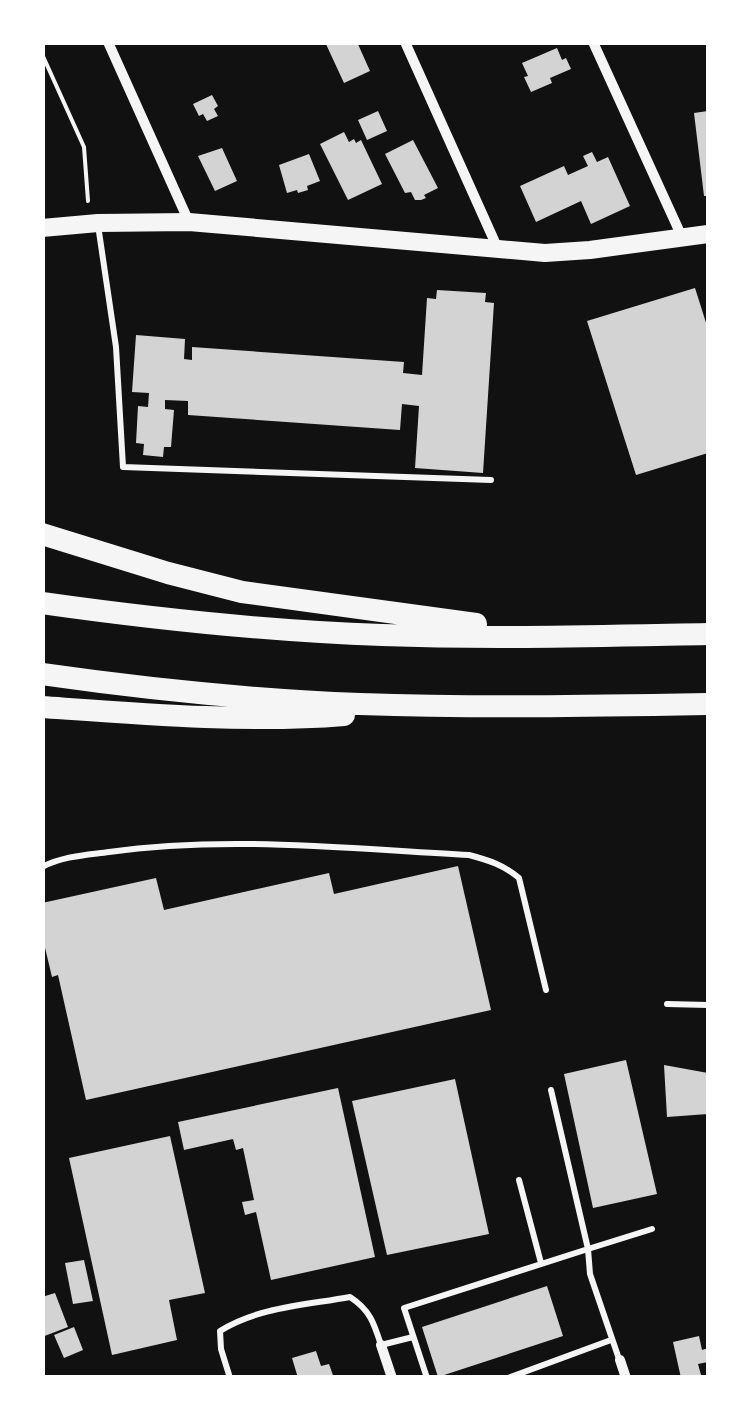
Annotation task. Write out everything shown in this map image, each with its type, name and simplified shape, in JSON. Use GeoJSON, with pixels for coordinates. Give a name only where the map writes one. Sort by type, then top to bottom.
{"type":"FeatureCollection","features":[{"type":"Feature","properties":{"kind":"highway"},"geometry":{"type":"LineString","coordinates":[[42,534],[242,592],[564,636]]}},
{"type":"Feature","properties":{"kind":"highway"},"geometry":{"type":"LineString","coordinates":[[42,603],[206,624],[402,635],[708,634]]}},
{"type":"Feature","properties":{"kind":"highway"},"geometry":{"type":"LineString","coordinates":[[42,674],[268,698],[446,706],[708,704]]}},
{"type":"Feature","properties":{"kind":"highway"},"geometry":{"type":"LineString","coordinates":[[42,708],[305,718],[446,706]]}},
{"type":"Feature","properties":{"kind":"main road"},"geometry":{"type":"LineString","coordinates":[[42,228],[190,222],[545,253],[708,234]]}},
{"type":"Feature","properties":{"kind":"street"},"geometry":{"type":"LineString","coordinates":[[108,42],[190,222]]}},
{"type":"Feature","properties":{"kind":"street"},"geometry":{"type":"LineString","coordinates":[[406,42],[498,250]]}},
{"type":"Feature","properties":{"kind":"street"},"geometry":{"type":"LineString","coordinates":[[593,42],[682,237]]}},
{"type":"Feature","properties":{"kind":"street"},"geometry":{"type":"LineString","coordinates":[[381,1345],[392,1378]]}},
{"type":"Feature","properties":{"kind":"street"},"geometry":{"type":"LineString","coordinates":[[620,1360],[626,1378]]}},
{"type":"Feature","properties":{"kind":"lane"},"geometry":{"type":"LineString","coordinates":[[98,223],[116,347],[123,467],[491,480]]}},
{"type":"Feature","properties":{"kind":"lane"},"geometry":{"type":"LineString","coordinates":[[42,867],[62,859],[199,844],[470,855],[508,868],[519,878],[546,990]]}},
{"type":"Feature","properties":{"kind":"lane"},"geometry":{"type":"LineString","coordinates":[[667,1004],[708,1005]]}},
{"type":"Feature","properties":{"kind":"lane"},"geometry":{"type":"LineString","coordinates":[[551,1090],[588,1249],[590,1274],[620,1360]]}},
{"type":"Feature","properties":{"kind":"lane"},"geometry":{"type":"LineString","coordinates":[[519,1180],[540,1263]]}},
{"type":"Feature","properties":{"kind":"lane"},"geometry":{"type":"LineString","coordinates":[[427,1378],[404,1308],[652,1228]]}},
{"type":"Feature","properties":{"kind":"lane"},"geometry":{"type":"LineString","coordinates":[[230,1378],[220,1331],[238,1320],[262,1313],[350,1297],[363,1306],[374,1323],[381,1345],[413,1336]]}},
{"type":"Feature","properties":{"kind":"lane"},"geometry":{"type":"LineString","coordinates":[[508,1378],[611,1340]]}},
{"type":"Feature","properties":{"kind":"path"},"geometry":{"type":"LineString","coordinates":[[42,54],[80,135],[88,202]]}},
{"type":"Feature","properties":{"kind":"building"},"geometry":{"type":"Polygon","coordinates":[[[325,42],[357,42],[370,71],[344,83],[325,42]]]}},
{"type":"Feature","properties":{"kind":"building"},"geometry":{"type":"Polygon","coordinates":[[[557,48],[571,69],[531,92],[522,63],[557,48]]]}},
{"type":"Feature","properties":{"kind":"building"},"geometry":{"type":"Polygon","coordinates":[[[212,95],[218,116],[207,121],[193,104],[212,95]]]}},
{"type":"Feature","properties":{"kind":"building"},"geometry":{"type":"Polygon","coordinates":[[[378,111],[387,131],[367,140],[358,120],[378,111]]]}},
{"type":"Feature","properties":{"kind":"building"},"geometry":{"type":"Polygon","coordinates":[[[708,111],[708,196],[704,196],[694,113],[708,111]]]}},
{"type":"Feature","properties":{"kind":"building"},"geometry":{"type":"Polygon","coordinates":[[[344,132],[349,142],[361,140],[382,184],[348,200],[320,144],[344,132]]]}},
{"type":"Feature","properties":{"kind":"building"},"geometry":{"type":"Polygon","coordinates":[[[413,140],[438,188],[421,200],[415,200],[411,192],[405,193],[385,154],[413,140]]]}},
{"type":"Feature","properties":{"kind":"building"},"geometry":{"type":"Polygon","coordinates":[[[222,148],[237,181],[215,191],[198,156],[222,148]]]}},
{"type":"Feature","properties":{"kind":"building"},"geometry":{"type":"Polygon","coordinates":[[[592,152],[597,162],[608,157],[630,206],[591,224],[581,201],[536,222],[520,186],[564,166],[568,175],[588,166],[583,156],[592,152]]]}},
{"type":"Feature","properties":{"kind":"building"},"geometry":{"type":"Polygon","coordinates":[[[309,154],[320,181],[307,186],[308,190],[287,193],[279,165],[309,154]]]}},
{"type":"Feature","properties":{"kind":"building"},"geometry":{"type":"Polygon","coordinates":[[[695,288],[708,329],[708,453],[636,475],[587,321],[695,288]]]}},
{"type":"Feature","properties":{"kind":"building"},"geometry":{"type":"Polygon","coordinates":[[[437,290],[486,293],[485,302],[494,303],[483,473],[415,468],[419,406],[402,404],[400,430],[188,415],[188,401],[165,400],[165,409],[174,410],[171,447],[164,447],[163,457],[143,455],[144,444],[136,443],[138,406],[148,407],[149,393],[132,392],[136,335],[185,339],[184,359],[192,360],[192,347],[404,362],[403,373],[422,375],[427,298],[436,299],[437,290]]]}},
{"type":"Feature","properties":{"kind":"building"},"geometry":{"type":"Polygon","coordinates":[[[458,866],[491,1010],[86,1100],[58,975],[52,977],[42,935],[42,903],[156,878],[164,910],[329,873],[334,894],[458,866]]]}},
{"type":"Feature","properties":{"kind":"building"},"geometry":{"type":"Polygon","coordinates":[[[626,1060],[657,1194],[593,1208],[564,1074],[626,1060]]]}},
{"type":"Feature","properties":{"kind":"building"},"geometry":{"type":"Polygon","coordinates":[[[664,1065],[708,1073],[708,1114],[667,1117],[664,1065]]]}},
{"type":"Feature","properties":{"kind":"building"},"geometry":{"type":"Polygon","coordinates":[[[455,1079],[489,1234],[387,1255],[352,1101],[455,1079]]]}},
{"type":"Feature","properties":{"kind":"building"},"geometry":{"type":"Polygon","coordinates":[[[338,1088],[375,1257],[271,1280],[256,1212],[245,1215],[242,1202],[254,1200],[243,1148],[236,1150],[233,1139],[184,1150],[178,1122],[338,1088]]]}},
{"type":"Feature","properties":{"kind":"building"},"geometry":{"type":"Polygon","coordinates":[[[170,1136],[205,1293],[169,1300],[177,1340],[112,1355],[69,1158],[170,1136]]]}},
{"type":"Feature","properties":{"kind":"building"},"geometry":{"type":"Polygon","coordinates":[[[84,1260],[93,1301],[73,1304],[65,1263],[84,1260]]]}},
{"type":"Feature","properties":{"kind":"building"},"geometry":{"type":"Polygon","coordinates":[[[547,1286],[563,1336],[438,1377],[422,1327],[547,1286]]]}},
{"type":"Feature","properties":{"kind":"building"},"geometry":{"type":"Polygon","coordinates":[[[55,1293],[68,1327],[42,1337],[42,1297],[55,1293]]]}},
{"type":"Feature","properties":{"kind":"building"},"geometry":{"type":"Polygon","coordinates":[[[74,1327],[83,1350],[64,1358],[54,1335],[74,1327]]]}},
{"type":"Feature","properties":{"kind":"building"},"geometry":{"type":"Polygon","coordinates":[[[699,1336],[702,1350],[708,1348],[708,1362],[698,1364],[701,1375],[681,1378],[673,1342],[699,1336]]]}},
{"type":"Feature","properties":{"kind":"building"},"geometry":{"type":"Polygon","coordinates":[[[316,1351],[321,1366],[329,1364],[334,1378],[298,1378],[292,1358],[316,1351]]]}}]}
